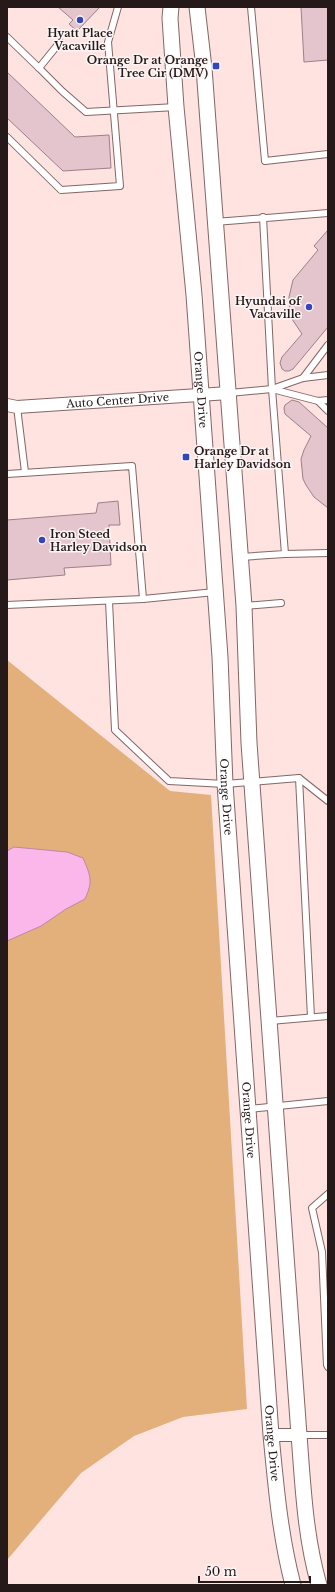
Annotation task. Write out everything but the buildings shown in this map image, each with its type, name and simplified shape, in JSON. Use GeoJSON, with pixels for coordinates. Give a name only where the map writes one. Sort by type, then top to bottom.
{"type":"FeatureCollection","features":[{"type":"Feature","properties":{"kind":"street","name":"Orange Drive"},"geometry":{"type":"LineString","coordinates":[[171,7],[170,18],[176,107],[192,270],[220,657],[225,784],[271,1435],[284,1552],[293,1585]]}},
{"type":"Feature","properties":{"kind":"street"},"geometry":{"type":"LineString","coordinates":[[197,7],[204,68],[241,557],[249,743],[276,1107],[298,1435],[305,1514],[314,1568],[319,1585]]}},
{"type":"Feature","properties":{"kind":"street","name":"Auto Center Drive"},"geometry":{"type":"LineString","coordinates":[[12,406],[229,393]]}},
{"type":"Feature","properties":{"kind":"street"},"geometry":{"type":"LineString","coordinates":[[271,1435],[298,1435]]}},
{"type":"Feature","properties":{"kind":"lane"},"geometry":{"type":"LineString","coordinates":[[7,137],[61,190],[120,186],[108,42],[118,7]]}},
{"type":"Feature","properties":{"kind":"lane"},"geometry":{"type":"LineString","coordinates":[[251,7],[265,161],[328,154]]}},
{"type":"Feature","properties":{"kind":"lane"},"geometry":{"type":"LineString","coordinates":[[7,37],[62,91],[86,112],[176,107]]}},
{"type":"Feature","properties":{"kind":"lane"},"geometry":{"type":"LineString","coordinates":[[39,68],[60,42]]}},
{"type":"Feature","properties":{"kind":"lane"},"geometry":{"type":"LineString","coordinates":[[215,222],[328,213]]}},
{"type":"Feature","properties":{"kind":"lane"},"geometry":{"type":"LineString","coordinates":[[263,217],[272,389],[285,554]]}},
{"type":"Feature","properties":{"kind":"lane"},"geometry":{"type":"LineString","coordinates":[[303,378],[328,346]]}},
{"type":"Feature","properties":{"kind":"lane"},"geometry":{"type":"LineString","coordinates":[[229,393],[272,389],[303,378],[328,376]]}},
{"type":"Feature","properties":{"kind":"lane"},"geometry":{"type":"LineString","coordinates":[[272,389],[318,401],[328,400]]}},
{"type":"Feature","properties":{"kind":"lane"},"geometry":{"type":"LineString","coordinates":[[318,401],[328,411]]}},
{"type":"Feature","properties":{"kind":"lane"},"geometry":{"type":"LineString","coordinates":[[12,406],[26,472]]}},
{"type":"Feature","properties":{"kind":"lane"},"geometry":{"type":"LineString","coordinates":[[7,474],[132,466],[143,599]]}},
{"type":"Feature","properties":{"kind":"lane"},"geometry":{"type":"LineString","coordinates":[[241,557],[328,552]]}},
{"type":"Feature","properties":{"kind":"lane"},"geometry":{"type":"LineString","coordinates":[[7,606],[143,599],[215,592]]}},
{"type":"Feature","properties":{"kind":"lane"},"geometry":{"type":"LineString","coordinates":[[109,601],[115,730],[169,781],[225,784],[299,778],[325,796],[328,801]]}},
{"type":"Feature","properties":{"kind":"lane"},"geometry":{"type":"LineString","coordinates":[[244,606],[281,603]]}},
{"type":"Feature","properties":{"kind":"lane"},"geometry":{"type":"LineString","coordinates":[[299,778],[311,1017]]}},
{"type":"Feature","properties":{"kind":"lane"},"geometry":{"type":"LineString","coordinates":[[269,1021],[328,1016]]}},
{"type":"Feature","properties":{"kind":"lane"},"geometry":{"type":"LineString","coordinates":[[248,1109],[328,1101]]}},
{"type":"Feature","properties":{"kind":"lane"},"geometry":{"type":"LineString","coordinates":[[328,1194],[312,1208],[322,1252],[326,1365],[328,1367]]}},
{"type":"Feature","properties":{"kind":"lane"},"geometry":{"type":"LineString","coordinates":[[298,1435],[328,1435]]}},
{"type":"Feature","properties":{"kind":"shaded area"},"geometry":{"type":"Polygon","coordinates":[[[7,660],[170,791],[211,795],[247,1409],[183,1417],[134,1436],[81,1473],[7,1560],[7,660]]]}},
{"type":"Feature","properties":{"kind":"shaded area"},"geometry":{"type":"Polygon","coordinates":[[[14,847],[67,852],[83,858],[88,870],[90,883],[85,899],[66,909],[41,926],[7,941],[7,851],[14,847]]]}},
{"type":"Feature","properties":{"kind":"place","name":"Hyatt Place Vacaville"},"geometry":{"type":"Point","coordinates":[80,20]}},
{"type":"Feature","properties":{"kind":"place","name":"Orange Dr at Orange Tree Cir (DMV)"},"geometry":{"type":"Point","coordinates":[216,66]}},
{"type":"Feature","properties":{"kind":"place","name":"Hyundai of Vacaville"},"geometry":{"type":"Point","coordinates":[309,307]}},
{"type":"Feature","properties":{"kind":"place","name":"Orange Dr at Harley Davidson"},"geometry":{"type":"Point","coordinates":[186,457]}},
{"type":"Feature","properties":{"kind":"place","name":"Iron Steed Harley Davidson"},"geometry":{"type":"Point","coordinates":[42,540]}}]}
